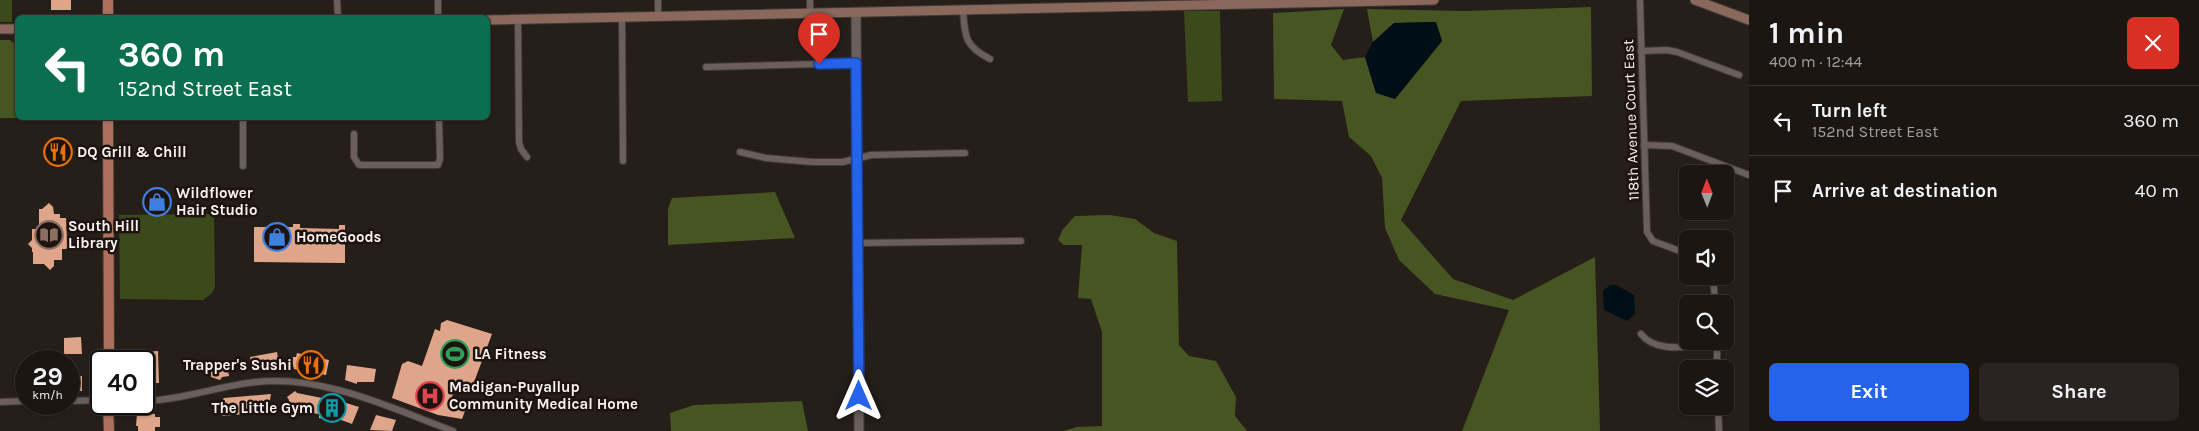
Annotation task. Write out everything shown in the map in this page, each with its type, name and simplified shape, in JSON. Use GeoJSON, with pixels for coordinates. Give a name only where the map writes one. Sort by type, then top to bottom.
{"type":"FeatureCollection","features":[{"type":"Feature","properties":{"kind":"main road"},"geometry":{"type":"LineString","coordinates":[[108,0],[108,15]]}},
{"type":"Feature","properties":{"kind":"main road"},"geometry":{"type":"LineString","coordinates":[[490,20],[856,13],[1177,3],[1434,0]]}},
{"type":"Feature","properties":{"kind":"main road"},"geometry":{"type":"LineString","coordinates":[[1694,0],[1749,20]]}},
{"type":"Feature","properties":{"kind":"main road"},"geometry":{"type":"LineString","coordinates":[[0,29],[15,29]]}},
{"type":"Feature","properties":{"kind":"main road"},"geometry":{"type":"LineString","coordinates":[[108,120],[109,350]]}},
{"type":"Feature","properties":{"kind":"main road"},"geometry":{"type":"LineString","coordinates":[[108,415],[109,431]]}},
{"type":"Feature","properties":{"kind":"street"},"geometry":{"type":"LineString","coordinates":[[337,0],[338,15]]}},
{"type":"Feature","properties":{"kind":"street"},"geometry":{"type":"LineString","coordinates":[[438,0],[438,15]]}},
{"type":"Feature","properties":{"kind":"street"},"geometry":{"type":"LineString","coordinates":[[658,0],[658,16]]}},
{"type":"Feature","properties":{"kind":"street"},"geometry":{"type":"LineString","coordinates":[[810,0],[810,14]]}},
{"type":"Feature","properties":{"kind":"street","name":"118th Avenue Court East"},"geometry":{"type":"LineString","coordinates":[[1640,0],[1646,228],[1650,238],[1679,250]]}},
{"type":"Feature","properties":{"kind":"street"},"geometry":{"type":"LineString","coordinates":[[963,10],[968,43],[975,51],[990,59]]}},
{"type":"Feature","properties":{"kind":"street"},"geometry":{"type":"LineString","coordinates":[[856,13],[859,431]]}},
{"type":"Feature","properties":{"kind":"street"},"geometry":{"type":"LineString","coordinates":[[622,18],[623,161]]}},
{"type":"Feature","properties":{"kind":"street"},"geometry":{"type":"LineString","coordinates":[[518,19],[519,142],[523,154],[527,157]]}},
{"type":"Feature","properties":{"kind":"street"},"geometry":{"type":"LineString","coordinates":[[1641,51],[1677,52],[1739,75]]}},
{"type":"Feature","properties":{"kind":"street"},"geometry":{"type":"LineString","coordinates":[[706,67],[856,63]]}},
{"type":"Feature","properties":{"kind":"street"},"geometry":{"type":"LineString","coordinates":[[242,120],[243,166]]}},
{"type":"Feature","properties":{"kind":"street"},"geometry":{"type":"LineString","coordinates":[[354,134],[354,157],[359,165],[438,165],[440,159],[440,120]]}},
{"type":"Feature","properties":{"kind":"street"},"geometry":{"type":"LineString","coordinates":[[1644,145],[1672,146],[1749,175]]}},
{"type":"Feature","properties":{"kind":"street"},"geometry":{"type":"LineString","coordinates":[[740,152],[787,161],[843,162],[871,155],[965,153]]}},
{"type":"Feature","properties":{"kind":"street"},"geometry":{"type":"LineString","coordinates":[[858,243],[1022,241]]}},
{"type":"Feature","properties":{"kind":"street"},"geometry":{"type":"LineString","coordinates":[[1641,334],[1646,341],[1664,347],[1679,346]]}},
{"type":"Feature","properties":{"kind":"street"},"geometry":{"type":"LineString","coordinates":[[155,400],[164,400],[258,382],[297,382],[328,387],[453,431]]}},
{"type":"Feature","properties":{"kind":"street"},"geometry":{"type":"LineString","coordinates":[[0,402],[15,401]]}},
{"type":"Feature","properties":{"kind":"street"},"geometry":{"type":"LineString","coordinates":[[1718,415],[1719,431]]}},
{"type":"Feature","properties":{"kind":"green space"},"geometry":{"type":"Polygon","coordinates":[[[0,0],[12,0],[12,22],[0,22],[0,0]]]}},
{"type":"Feature","properties":{"kind":"green space"},"geometry":{"type":"Polygon","coordinates":[[[1591,7],[1592,96],[1461,101],[1401,220],[1453,279],[1513,300],[1595,257],[1600,431],[1462,431],[1509,310],[1435,294],[1399,260],[1385,228],[1382,178],[1371,156],[1349,137],[1342,101],[1274,99],[1273,13],[1344,9],[1331,45],[1343,60],[1365,57],[1376,92],[1395,99],[1442,41],[1435,22],[1394,23],[1373,42],[1367,9],[1466,11],[1591,7]]]}},
{"type":"Feature","properties":{"kind":"green space"},"geometry":{"type":"Polygon","coordinates":[[[1184,11],[1220,11],[1222,101],[1188,102],[1184,11]]]}},
{"type":"Feature","properties":{"kind":"green space"},"geometry":{"type":"Polygon","coordinates":[[[0,40],[10,40],[15,44],[15,118],[0,118],[0,40]]]}},
{"type":"Feature","properties":{"kind":"green space"},"geometry":{"type":"Polygon","coordinates":[[[775,192],[795,238],[668,245],[668,209],[672,198],[775,192]]]}},
{"type":"Feature","properties":{"kind":"green space"},"geometry":{"type":"Polygon","coordinates":[[[214,214],[215,287],[212,293],[203,300],[120,299],[119,215],[214,214]]]}},
{"type":"Feature","properties":{"kind":"green space"},"geometry":{"type":"Polygon","coordinates":[[[1110,215],[1135,219],[1154,233],[1177,241],[1179,345],[1189,356],[1216,361],[1236,397],[1235,416],[1247,431],[1063,431],[1077,427],[1102,426],[1102,332],[1091,299],[1078,298],[1082,245],[1064,245],[1058,240],[1063,229],[1075,216],[1110,215]]]}},
{"type":"Feature","properties":{"kind":"green space"},"geometry":{"type":"Polygon","coordinates":[[[802,401],[808,431],[671,431],[670,413],[694,405],[802,401]]]}},
{"type":"Feature","properties":{"kind":"shaded area"},"geometry":{"type":"Polygon","coordinates":[[[1436,22],[1442,41],[1395,99],[1376,93],[1365,57],[1373,42],[1394,23],[1436,22]]]}},
{"type":"Feature","properties":{"kind":"shaded area"},"geometry":{"type":"Polygon","coordinates":[[[1610,285],[1616,285],[1634,295],[1635,314],[1627,321],[1604,310],[1603,291],[1610,285]]]}},
{"type":"Feature","properties":{"kind":"building"},"geometry":{"type":"Polygon","coordinates":[[[51,0],[71,0],[71,10],[51,10],[51,0]]]}},
{"type":"Feature","properties":{"kind":"building","name":"South Hill Library"},"geometry":{"type":"Polygon","coordinates":[[[49,203],[53,207],[54,214],[60,214],[60,218],[66,218],[67,241],[71,244],[66,249],[62,249],[62,260],[54,260],[54,266],[50,270],[44,264],[33,264],[32,248],[28,244],[32,240],[32,229],[39,229],[39,209],[42,209],[49,203]]]}},
{"type":"Feature","properties":{"kind":"building"},"geometry":{"type":"Polygon","coordinates":[[[293,224],[300,224],[300,228],[339,229],[339,225],[345,225],[345,263],[254,262],[254,227],[293,227],[293,224]]]}},
{"type":"Feature","properties":{"kind":"building"},"geometry":{"type":"Polygon","coordinates":[[[447,320],[492,334],[470,393],[456,387],[450,402],[466,408],[462,419],[438,415],[392,398],[402,364],[408,361],[422,366],[435,329],[440,331],[441,323],[447,320]]]}},
{"type":"Feature","properties":{"kind":"building"},"geometry":{"type":"Polygon","coordinates":[[[81,337],[82,354],[80,354],[80,350],[64,350],[64,338],[81,337]]]}},
{"type":"Feature","properties":{"kind":"building"},"geometry":{"type":"Polygon","coordinates":[[[155,351],[158,351],[159,383],[155,383],[155,351]]]}},
{"type":"Feature","properties":{"kind":"building"},"geometry":{"type":"Polygon","coordinates":[[[277,352],[279,365],[253,372],[250,357],[277,352]]]}},
{"type":"Feature","properties":{"kind":"building","name":"Trapper's Sushi"},"geometry":{"type":"Polygon","coordinates":[[[297,353],[329,360],[326,375],[294,369],[292,361],[297,353]]]}},
{"type":"Feature","properties":{"kind":"building"},"geometry":{"type":"Polygon","coordinates":[[[226,361],[229,376],[222,377],[220,380],[211,377],[211,364],[226,361]]]}},
{"type":"Feature","properties":{"kind":"building"},"geometry":{"type":"Polygon","coordinates":[[[347,365],[376,369],[374,382],[357,382],[357,384],[345,380],[347,365]]]}},
{"type":"Feature","properties":{"kind":"building"},"geometry":{"type":"Polygon","coordinates":[[[80,376],[82,376],[82,391],[80,391],[80,376]]]}},
{"type":"Feature","properties":{"kind":"building"},"geometry":{"type":"Polygon","coordinates":[[[295,391],[327,399],[327,397],[359,407],[352,424],[336,418],[335,421],[319,418],[319,414],[288,410],[289,400],[287,397],[295,391]]]}},
{"type":"Feature","properties":{"kind":"building"},"geometry":{"type":"Polygon","coordinates":[[[271,394],[268,412],[222,416],[220,403],[224,398],[271,394]]]}},
{"type":"Feature","properties":{"kind":"building"},"geometry":{"type":"Polygon","coordinates":[[[137,415],[155,415],[155,417],[160,417],[160,427],[155,427],[155,431],[138,431],[138,426],[136,426],[137,415]]]}},
{"type":"Feature","properties":{"kind":"building"},"geometry":{"type":"Polygon","coordinates":[[[376,415],[396,420],[392,431],[370,430],[376,415]]]}},
{"type":"Feature","properties":{"kind":"place","name":"DQ Grill & Chill"},"geometry":{"type":"Point","coordinates":[58,152]}},
{"type":"Feature","properties":{"kind":"place","name":"Wildflower Hair Studio"},"geometry":{"type":"Point","coordinates":[157,202]}},
{"type":"Feature","properties":{"kind":"place","name":"South Hill Library"},"geometry":{"type":"Point","coordinates":[49,235]}},
{"type":"Feature","properties":{"kind":"place","name":"HomeGoods"},"geometry":{"type":"Point","coordinates":[277,237]}},
{"type":"Feature","properties":{"kind":"place","name":"LA Fitness"},"geometry":{"type":"Point","coordinates":[455,354]}},
{"type":"Feature","properties":{"kind":"place","name":"Trapper's Sushi"},"geometry":{"type":"Point","coordinates":[311,365]}},
{"type":"Feature","properties":{"kind":"place","name":"Madigan-Puyallup Community Medical Home"},"geometry":{"type":"Point","coordinates":[430,396]}},
{"type":"Feature","properties":{"kind":"place","name":"The Little Gym"},"geometry":{"type":"Point","coordinates":[332,408]}},
{"type":"Feature","properties":{"kind":"route"},"geometry":{"type":"LineString","coordinates":[[819,64],[856,63],[859,396]]}}]}
